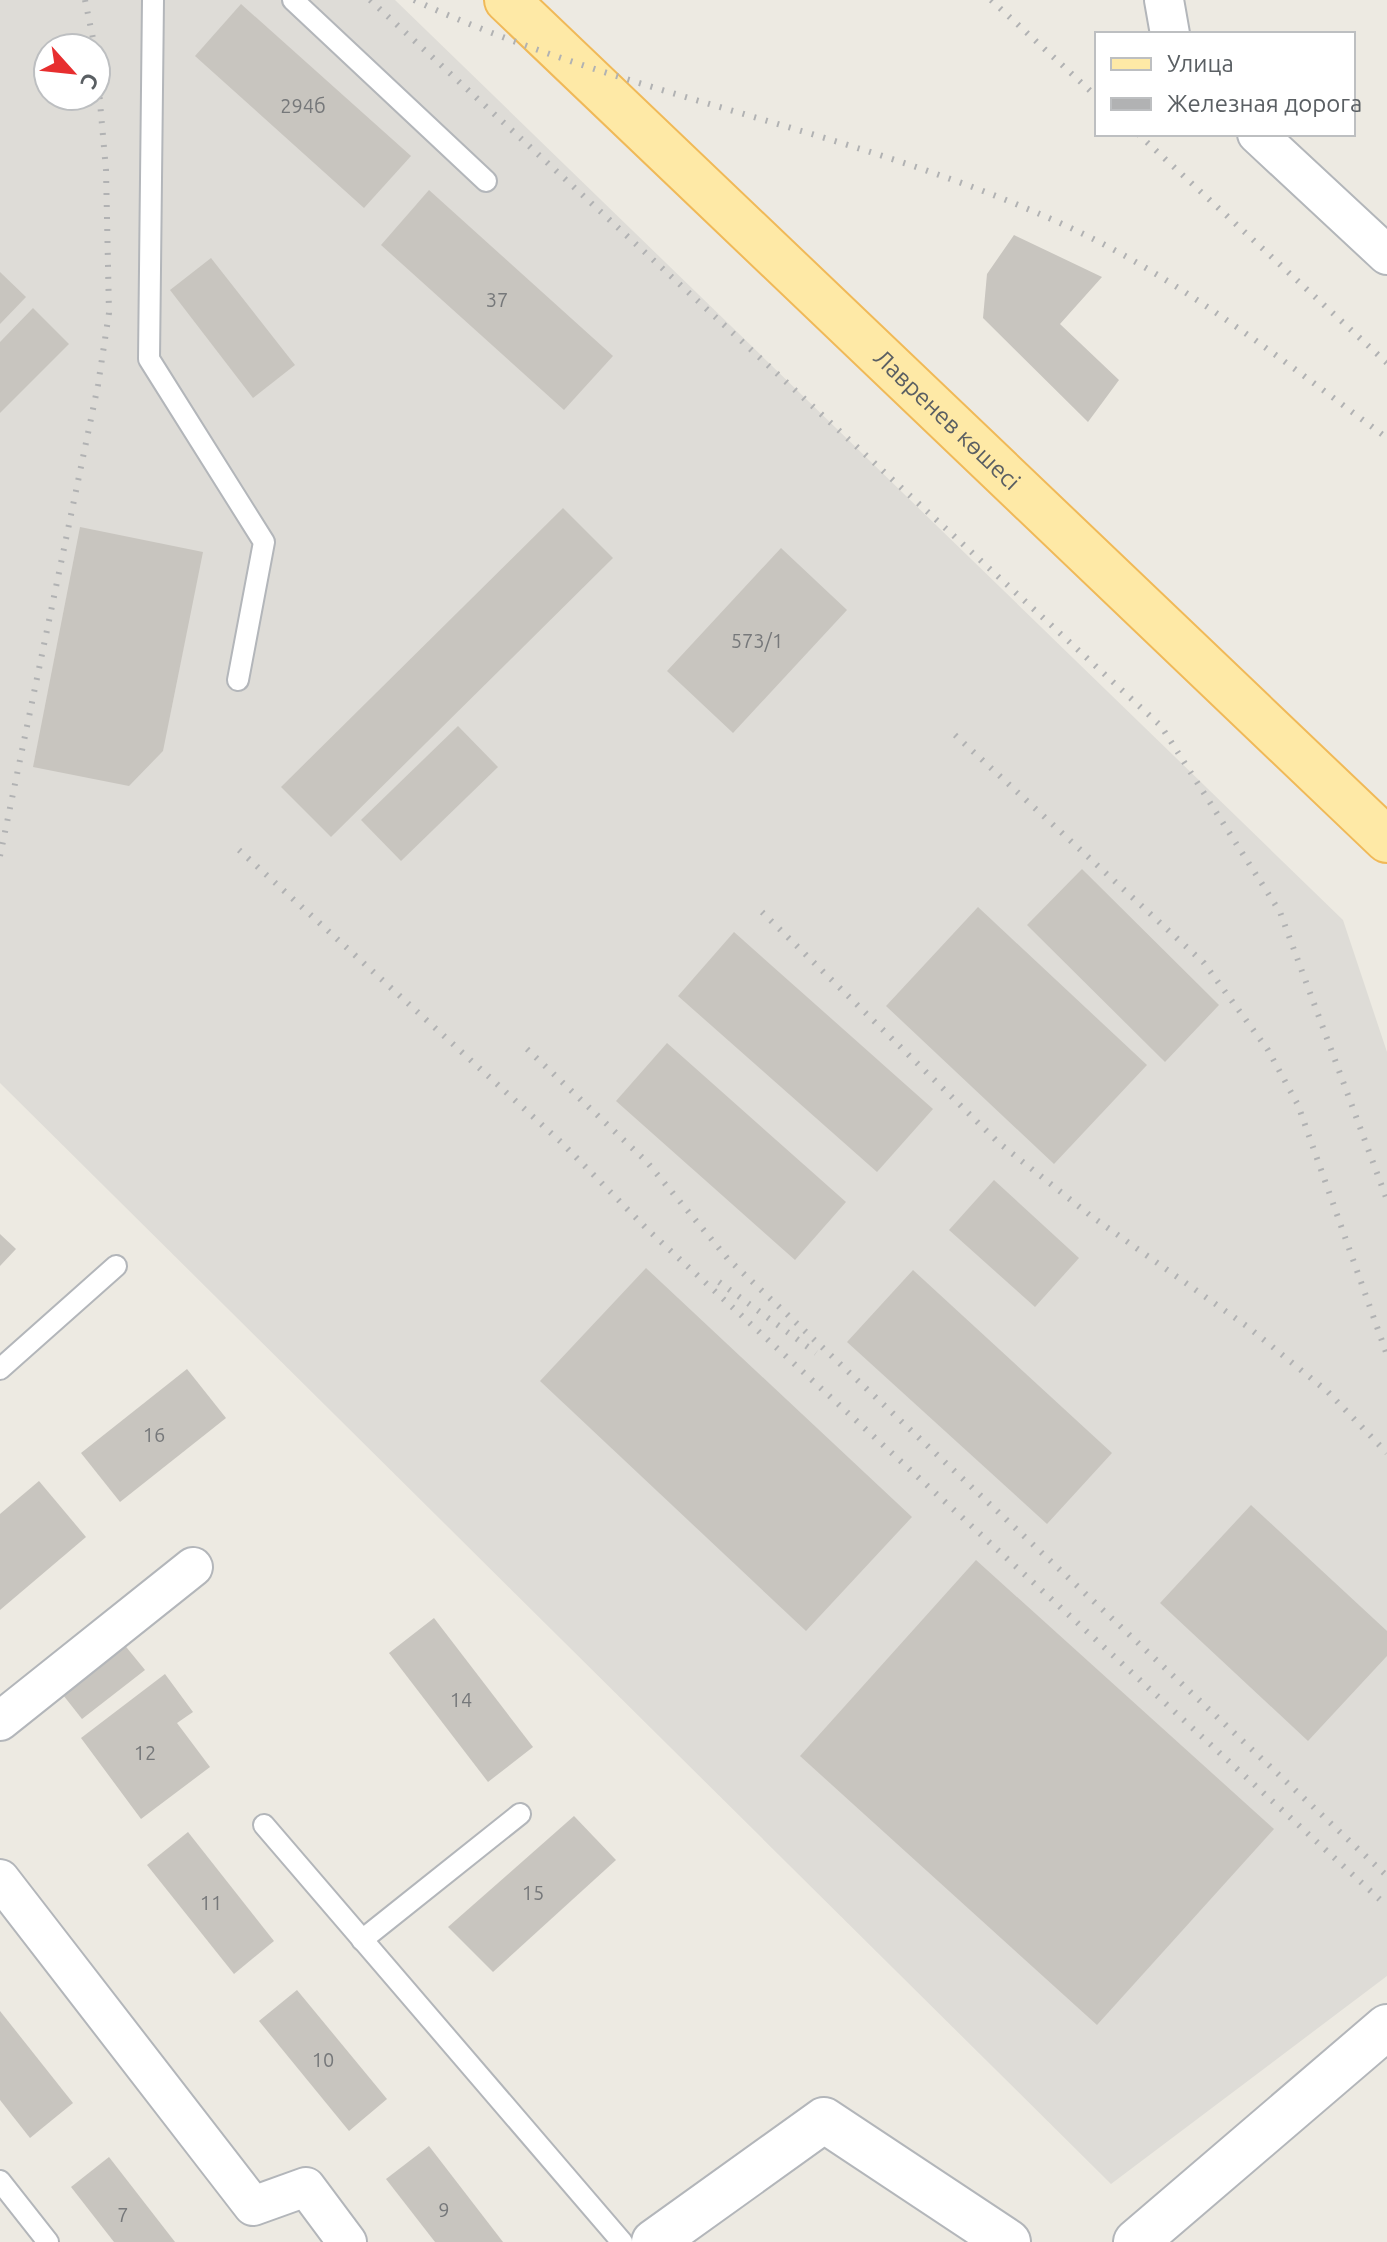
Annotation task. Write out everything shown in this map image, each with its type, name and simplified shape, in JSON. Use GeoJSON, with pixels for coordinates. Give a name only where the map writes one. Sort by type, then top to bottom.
{"type":"FeatureCollection","features":[{"type":"Feature","properties":{"kind":"main road","name":"Лавренев көшесі"},"geometry":{"type":"LineString","coordinates":[[507,0],[1387,840]]}},
{"type":"Feature","properties":{"kind":"street"},"geometry":{"type":"LineString","coordinates":[[1164,0],[1170,32]]}},
{"type":"Feature","properties":{"kind":"street"},"geometry":{"type":"LineString","coordinates":[[1259,136],[1387,255]]}},
{"type":"Feature","properties":{"kind":"street"},"geometry":{"type":"LineString","coordinates":[[0,1721],[193,1567]]}},
{"type":"Feature","properties":{"kind":"street"},"geometry":{"type":"LineString","coordinates":[[0,1879],[253,2206],[306,2187],[347,2242]]}},
{"type":"Feature","properties":{"kind":"street"},"geometry":{"type":"LineString","coordinates":[[1136,2242],[1387,2027]]}},
{"type":"Feature","properties":{"kind":"street"},"geometry":{"type":"LineString","coordinates":[[654,2242],[824,2120],[1008,2242]]}},
{"type":"Feature","properties":{"kind":"lane"},"geometry":{"type":"LineString","coordinates":[[154,0],[149,359],[264,542],[238,680]]}},
{"type":"Feature","properties":{"kind":"lane"},"geometry":{"type":"LineString","coordinates":[[293,0],[486,181]]}},
{"type":"Feature","properties":{"kind":"lane"},"geometry":{"type":"LineString","coordinates":[[0,1369],[116,1266]]}},
{"type":"Feature","properties":{"kind":"lane"},"geometry":{"type":"LineString","coordinates":[[362,1940],[520,1814]]}},
{"type":"Feature","properties":{"kind":"lane"},"geometry":{"type":"LineString","coordinates":[[264,1825],[622,2242]]}},
{"type":"Feature","properties":{"kind":"lane"},"geometry":{"type":"LineString","coordinates":[[0,2181],[48,2242]]}},
{"type":"Feature","properties":{"kind":"shaded area"},"geometry":{"type":"Polygon","coordinates":[[[0,0],[395,0],[1343,920],[1387,1052],[1387,1976],[1111,2184],[0,1083],[0,0]]]}},
{"type":"Feature","properties":{"kind":"building"},"geometry":{"type":"Polygon","coordinates":[[[241,4],[411,156],[364,208],[195,56],[241,4]]]}},
{"type":"Feature","properties":{"kind":"building"},"geometry":{"type":"Polygon","coordinates":[[[429,190],[613,356],[564,410],[381,245],[429,190]]]}},
{"type":"Feature","properties":{"kind":"building"},"geometry":{"type":"Polygon","coordinates":[[[1014,235],[1102,277],[1060,324],[1119,380],[1088,422],[983,318],[987,274],[1014,235]]]}},
{"type":"Feature","properties":{"kind":"building"},"geometry":{"type":"Polygon","coordinates":[[[211,258],[295,365],[253,398],[170,290],[211,258]]]}},
{"type":"Feature","properties":{"kind":"building"},"geometry":{"type":"Polygon","coordinates":[[[0,272],[26,297],[0,324],[0,272]]]}},
{"type":"Feature","properties":{"kind":"building"},"geometry":{"type":"Polygon","coordinates":[[[33,308],[69,344],[0,413],[0,342],[33,308]]]}},
{"type":"Feature","properties":{"kind":"building"},"geometry":{"type":"Polygon","coordinates":[[[563,508],[613,558],[331,837],[281,787],[563,508]]]}},
{"type":"Feature","properties":{"kind":"building"},"geometry":{"type":"Polygon","coordinates":[[[80,527],[203,552],[163,751],[129,786],[33,767],[80,527]]]}},
{"type":"Feature","properties":{"kind":"building"},"geometry":{"type":"Polygon","coordinates":[[[781,548],[847,610],[733,733],[667,671],[781,548]]]}},
{"type":"Feature","properties":{"kind":"building"},"geometry":{"type":"Polygon","coordinates":[[[458,726],[498,767],[401,861],[361,820],[458,726]]]}},
{"type":"Feature","properties":{"kind":"building"},"geometry":{"type":"Polygon","coordinates":[[[1082,869],[1219,1005],[1165,1062],[1027,925],[1082,869]]]}},
{"type":"Feature","properties":{"kind":"building"},"geometry":{"type":"Polygon","coordinates":[[[978,907],[1147,1065],[1054,1164],[886,1006],[978,907]]]}},
{"type":"Feature","properties":{"kind":"building"},"geometry":{"type":"Polygon","coordinates":[[[734,932],[933,1109],[877,1172],[678,996],[734,932]]]}},
{"type":"Feature","properties":{"kind":"building"},"geometry":{"type":"Polygon","coordinates":[[[667,1043],[846,1202],[795,1260],[616,1101],[667,1043]]]}},
{"type":"Feature","properties":{"kind":"building"},"geometry":{"type":"Polygon","coordinates":[[[994,1180],[1079,1258],[1035,1307],[949,1230],[994,1180]]]}},
{"type":"Feature","properties":{"kind":"building"},"geometry":{"type":"Polygon","coordinates":[[[0,1234],[16,1249],[0,1266],[0,1234]]]}},
{"type":"Feature","properties":{"kind":"building"},"geometry":{"type":"Polygon","coordinates":[[[646,1268],[912,1517],[806,1631],[540,1381],[646,1268]]]}},
{"type":"Feature","properties":{"kind":"building"},"geometry":{"type":"Polygon","coordinates":[[[913,1270],[1112,1453],[1047,1524],[847,1342],[913,1270]]]}},
{"type":"Feature","properties":{"kind":"building"},"geometry":{"type":"Polygon","coordinates":[[[187,1369],[226,1418],[120,1502],[81,1453],[187,1369]]]}},
{"type":"Feature","properties":{"kind":"building"},"geometry":{"type":"Polygon","coordinates":[[[39,1481],[86,1537],[0,1610],[0,1514],[39,1481]]]}},
{"type":"Feature","properties":{"kind":"building"},"geometry":{"type":"Polygon","coordinates":[[[1251,1505],[1387,1631],[1387,1656],[1308,1741],[1160,1603],[1251,1505]]]}},
{"type":"Feature","properties":{"kind":"building"},"geometry":{"type":"Polygon","coordinates":[[[976,1560],[1274,1829],[1097,2025],[800,1756],[976,1560]]]}},
{"type":"Feature","properties":{"kind":"building"},"geometry":{"type":"Polygon","coordinates":[[[434,1618],[533,1747],[488,1782],[389,1653],[434,1618]]]}},
{"type":"Feature","properties":{"kind":"building"},"geometry":{"type":"Polygon","coordinates":[[[118,1637],[145,1670],[82,1719],[56,1686],[118,1637]]]}},
{"type":"Feature","properties":{"kind":"building"},"geometry":{"type":"Polygon","coordinates":[[[165,1674],[193,1712],[177,1723],[210,1767],[141,1819],[81,1738],[165,1674]]]}},
{"type":"Feature","properties":{"kind":"building"},"geometry":{"type":"Polygon","coordinates":[[[574,1816],[616,1860],[493,1972],[448,1927],[574,1816]]]}},
{"type":"Feature","properties":{"kind":"building"},"geometry":{"type":"Polygon","coordinates":[[[188,1832],[274,1941],[234,1974],[147,1865],[188,1832]]]}},
{"type":"Feature","properties":{"kind":"building"},"geometry":{"type":"Polygon","coordinates":[[[297,1990],[387,2099],[349,2131],[259,2021],[297,1990]]]}},
{"type":"Feature","properties":{"kind":"building"},"geometry":{"type":"Polygon","coordinates":[[[0,2011],[73,2103],[30,2138],[0,2100],[0,2011]]]}},
{"type":"Feature","properties":{"kind":"building"},"geometry":{"type":"Polygon","coordinates":[[[429,2146],[503,2242],[435,2242],[386,2179],[429,2146]]]}},
{"type":"Feature","properties":{"kind":"building"},"geometry":{"type":"Polygon","coordinates":[[[109,2157],[175,2242],[114,2242],[71,2187],[109,2157]]]}},
{"type":"Feature","properties":{"kind":"railway"},"geometry":{"type":"LineString","coordinates":[[85,0],[92,32]]}},
{"type":"Feature","properties":{"kind":"railway"},"geometry":{"type":"LineString","coordinates":[[370,0],[1161,726],[1280,912],[1387,1200]]}},
{"type":"Feature","properties":{"kind":"railway"},"geometry":{"type":"LineString","coordinates":[[414,0],[495,34],[577,63],[912,166],[994,195],[1075,230],[1157,274],[1275,354],[1387,438]]}},
{"type":"Feature","properties":{"kind":"railway"},"geometry":{"type":"LineString","coordinates":[[991,0],[1095,95]]}},
{"type":"Feature","properties":{"kind":"railway"},"geometry":{"type":"LineString","coordinates":[[0,856],[98,385],[109,313],[106,170],[101,112]]}},
{"type":"Feature","properties":{"kind":"railway"},"geometry":{"type":"LineString","coordinates":[[1140,136],[1387,363]]}},
{"type":"Feature","properties":{"kind":"railway"},"geometry":{"type":"LineString","coordinates":[[955,735],[1204,963],[1268,1050],[1298,1105],[1387,1355]]}},
{"type":"Feature","properties":{"kind":"railway"},"geometry":{"type":"LineString","coordinates":[[239,850],[562,1143],[649,1231],[1387,1906]]}},
{"type":"Feature","properties":{"kind":"railway"},"geometry":{"type":"LineString","coordinates":[[762,912],[999,1143],[1091,1216],[1248,1327],[1328,1392],[1387,1453]]}},
{"type":"Feature","properties":{"kind":"railway"},"geometry":{"type":"LineString","coordinates":[[527,1049],[646,1161],[728,1259],[1387,1876]]}},
{"type":"Feature","properties":{"kind":"railway"},"geometry":{"type":"LineString","coordinates":[[719,1282],[816,1353]]}}]}
